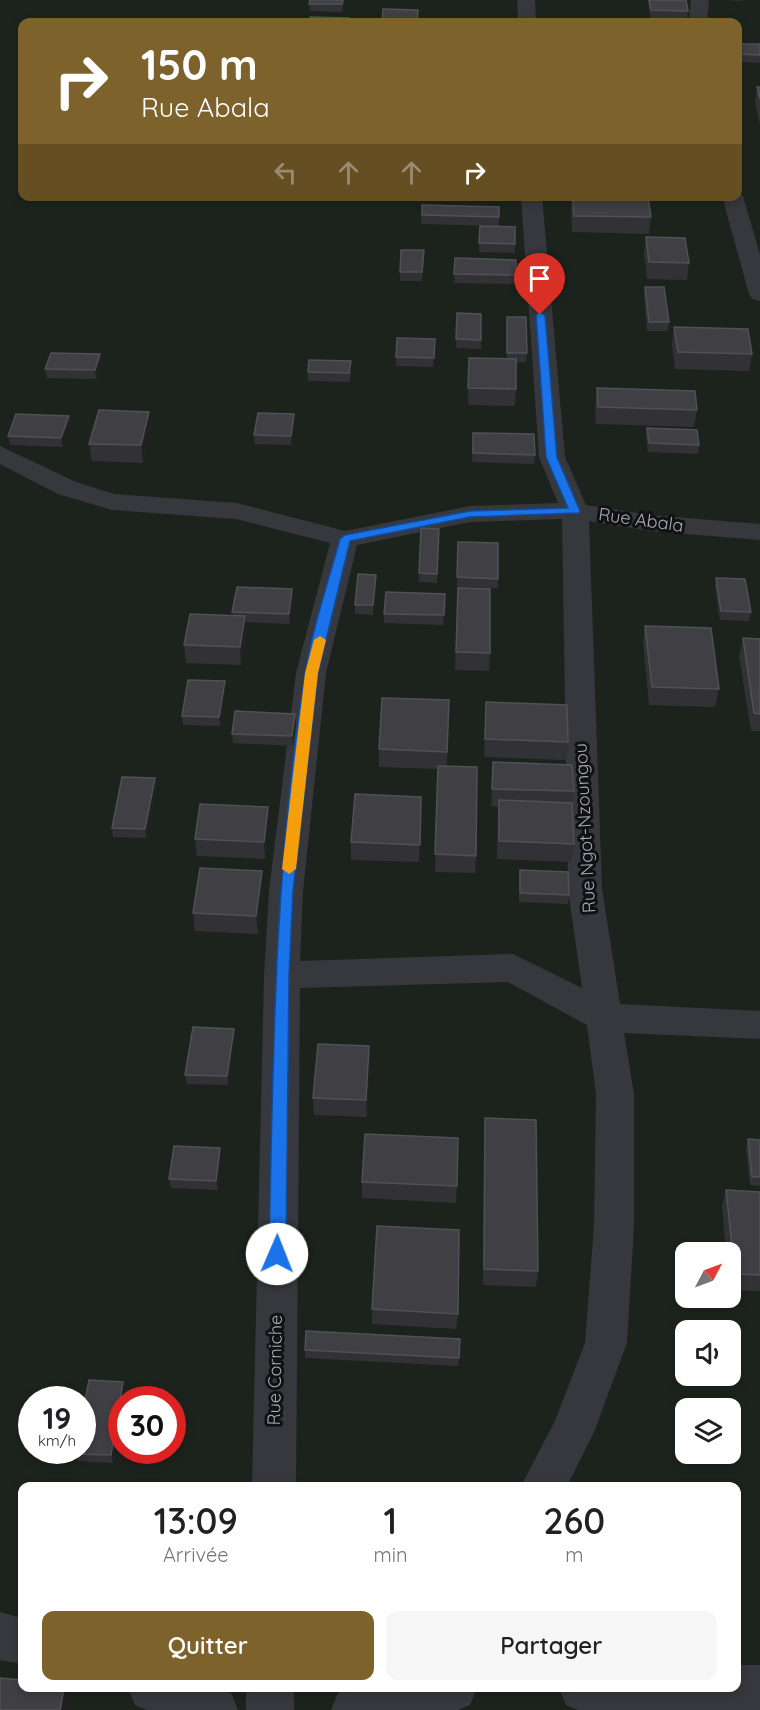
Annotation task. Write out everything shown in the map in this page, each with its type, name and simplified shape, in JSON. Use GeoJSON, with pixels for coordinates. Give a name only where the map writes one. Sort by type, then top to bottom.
{"type":"FeatureCollection","features":[{"type":"Feature","properties":{"kind":"street"},"geometry":{"type":"LineString","coordinates":[[526,0],[527,18]]}},
{"type":"Feature","properties":{"kind":"street"},"geometry":{"type":"LineString","coordinates":[[698,18],[700,0]]}},
{"type":"Feature","properties":{"kind":"street","name":"Rue Ngot-Nzoungou"},"geometry":{"type":"LineString","coordinates":[[531,201],[552,457],[575,511],[585,889],[606,1018],[615,1094],[614,1226],[606,1343],[572,1432],[545,1482]]}},
{"type":"Feature","properties":{"kind":"street"},"geometry":{"type":"LineString","coordinates":[[733,201],[760,294]]}},
{"type":"Feature","properties":{"kind":"street"},"geometry":{"type":"LineString","coordinates":[[0,454],[67,488],[112,502],[237,511],[345,539]]}},
{"type":"Feature","properties":{"kind":"street","name":"Rue Abala"},"geometry":{"type":"LineString","coordinates":[[345,539],[470,514],[575,511],[650,523],[760,532]]}},
{"type":"Feature","properties":{"kind":"street","name":"Rue Corniche"},"geometry":{"type":"LineString","coordinates":[[274,1482],[282,975],[286,891],[311,673],[345,539]]}},
{"type":"Feature","properties":{"kind":"street"},"geometry":{"type":"LineString","coordinates":[[282,975],[513,968],[606,1018],[760,1025]]}},
{"type":"Feature","properties":{"kind":"street"},"geometry":{"type":"LineString","coordinates":[[0,1636],[18,1640]]}},
{"type":"Feature","properties":{"kind":"street"},"geometry":{"type":"LineString","coordinates":[[741,1689],[760,1689]]}},
{"type":"Feature","properties":{"kind":"street"},"geometry":{"type":"LineString","coordinates":[[163,1692],[214,1710]]}},
{"type":"Feature","properties":{"kind":"street"},"geometry":{"type":"LineString","coordinates":[[270,1692],[270,1710]]}},
{"type":"Feature","properties":{"kind":"street"},"geometry":{"type":"LineString","coordinates":[[355,1710],[435,1692]]}},
{"type":"Feature","properties":{"kind":"shaded area"},"geometry":{"type":"Polygon","coordinates":[[[0,0],[760,0],[760,1710],[0,1710],[0,0]]]}},
{"type":"Feature","properties":{"kind":"building"},"geometry":{"type":"Polygon","coordinates":[[[310,0],[343,0],[342,4],[309,4],[310,0]]]}},
{"type":"Feature","properties":{"kind":"building"},"geometry":{"type":"Polygon","coordinates":[[[649,0],[686,0],[688,11],[651,10],[649,0]]]}},
{"type":"Feature","properties":{"kind":"building"},"geometry":{"type":"Polygon","coordinates":[[[383,9],[418,10],[417,18],[382,18],[383,9]]]}},
{"type":"Feature","properties":{"kind":"building"},"geometry":{"type":"Polygon","coordinates":[[[742,44],[760,44],[760,55],[742,54],[742,44]]]}},
{"type":"Feature","properties":{"kind":"building"},"geometry":{"type":"Polygon","coordinates":[[[573,201],[649,201],[651,217],[574,216],[573,201]]]}},
{"type":"Feature","properties":{"kind":"building"},"geometry":{"type":"Polygon","coordinates":[[[422,205],[499,207],[499,217],[422,215],[422,205]]]}},
{"type":"Feature","properties":{"kind":"building"},"geometry":{"type":"Polygon","coordinates":[[[480,226],[515,227],[515,244],[479,243],[480,226]]]}},
{"type":"Feature","properties":{"kind":"building"},"geometry":{"type":"Polygon","coordinates":[[[646,237],[685,238],[689,263],[649,262],[646,237]]]}},
{"type":"Feature","properties":{"kind":"building"},"geometry":{"type":"Polygon","coordinates":[[[401,250],[424,250],[422,272],[400,272],[401,250]]]}},
{"type":"Feature","properties":{"kind":"building"},"geometry":{"type":"Polygon","coordinates":[[[455,258],[516,260],[516,275],[454,274],[455,258]]]}},
{"type":"Feature","properties":{"kind":"building"},"geometry":{"type":"Polygon","coordinates":[[[645,287],[664,287],[669,322],[649,322],[645,287]]]}},
{"type":"Feature","properties":{"kind":"building"},"geometry":{"type":"Polygon","coordinates":[[[457,313],[481,314],[481,340],[456,339],[457,313]]]}},
{"type":"Feature","properties":{"kind":"building"},"geometry":{"type":"Polygon","coordinates":[[[507,317],[526,317],[527,353],[507,353],[507,317]]]}},
{"type":"Feature","properties":{"kind":"building"},"geometry":{"type":"Polygon","coordinates":[[[674,327],[748,329],[752,354],[678,352],[674,327]]]}},
{"type":"Feature","properties":{"kind":"building"},"geometry":{"type":"Polygon","coordinates":[[[397,338],[435,339],[434,358],[396,357],[397,338]]]}},
{"type":"Feature","properties":{"kind":"building"},"geometry":{"type":"Polygon","coordinates":[[[51,353],[100,354],[95,370],[45,369],[51,353]]]}},
{"type":"Feature","properties":{"kind":"building"},"geometry":{"type":"Polygon","coordinates":[[[469,358],[516,359],[516,389],[468,388],[469,358]]]}},
{"type":"Feature","properties":{"kind":"building"},"geometry":{"type":"Polygon","coordinates":[[[309,360],[351,361],[349,373],[308,372],[309,360]]]}},
{"type":"Feature","properties":{"kind":"building"},"geometry":{"type":"Polygon","coordinates":[[[597,388],[695,391],[697,410],[598,407],[597,388]]]}},
{"type":"Feature","properties":{"kind":"building"},"geometry":{"type":"Polygon","coordinates":[[[99,410],[149,412],[141,445],[89,444],[99,410]]]}},
{"type":"Feature","properties":{"kind":"building"},"geometry":{"type":"Polygon","coordinates":[[[258,413],[294,414],[291,436],[254,435],[258,413]]]}},
{"type":"Feature","properties":{"kind":"building"},"geometry":{"type":"Polygon","coordinates":[[[16,414],[69,416],[61,438],[8,436],[16,414]]]}},
{"type":"Feature","properties":{"kind":"building"},"geometry":{"type":"Polygon","coordinates":[[[647,428],[697,430],[699,445],[649,443],[647,428]]]}},
{"type":"Feature","properties":{"kind":"building"},"geometry":{"type":"Polygon","coordinates":[[[473,433],[534,434],[535,455],[473,453],[473,433]]]}},
{"type":"Feature","properties":{"kind":"building"},"geometry":{"type":"Polygon","coordinates":[[[421,528],[439,529],[437,574],[419,573],[421,528]]]}},
{"type":"Feature","properties":{"kind":"building"},"geometry":{"type":"Polygon","coordinates":[[[458,542],[498,543],[498,579],[457,577],[458,542]]]}},
{"type":"Feature","properties":{"kind":"building"},"geometry":{"type":"Polygon","coordinates":[[[358,574],[376,575],[373,605],[355,605],[358,574]]]}},
{"type":"Feature","properties":{"kind":"building"},"geometry":{"type":"Polygon","coordinates":[[[716,578],[745,579],[751,612],[721,611],[716,578]]]}},
{"type":"Feature","properties":{"kind":"building"},"geometry":{"type":"Polygon","coordinates":[[[237,587],[292,589],[289,614],[232,612],[237,587]]]}},
{"type":"Feature","properties":{"kind":"building"},"geometry":{"type":"Polygon","coordinates":[[[458,588],[490,589],[490,653],[456,652],[458,588]]]}},
{"type":"Feature","properties":{"kind":"building"},"geometry":{"type":"Polygon","coordinates":[[[386,592],[445,594],[444,615],[384,614],[386,592]]]}},
{"type":"Feature","properties":{"kind":"building"},"geometry":{"type":"Polygon","coordinates":[[[190,614],[245,616],[240,647],[184,645],[190,614]]]}},
{"type":"Feature","properties":{"kind":"building"},"geometry":{"type":"Polygon","coordinates":[[[645,626],[711,628],[719,689],[652,687],[645,626]]]}},
{"type":"Feature","properties":{"kind":"building"},"geometry":{"type":"Polygon","coordinates":[[[743,638],[760,639],[760,714],[754,713],[743,638]]]}},
{"type":"Feature","properties":{"kind":"building"},"geometry":{"type":"Polygon","coordinates":[[[188,680],[225,681],[219,717],[182,716],[188,680]]]}},
{"type":"Feature","properties":{"kind":"building"},"geometry":{"type":"Polygon","coordinates":[[[382,698],[449,700],[447,752],[379,749],[382,698]]]}},
{"type":"Feature","properties":{"kind":"building"},"geometry":{"type":"Polygon","coordinates":[[[486,702],[567,705],[568,742],[485,739],[486,702]]]}},
{"type":"Feature","properties":{"kind":"building"},"geometry":{"type":"Polygon","coordinates":[[[235,711],[295,714],[292,736],[232,734],[235,711]]]}},
{"type":"Feature","properties":{"kind":"building"},"geometry":{"type":"Polygon","coordinates":[[[493,762],[572,765],[574,791],[492,789],[493,762]]]}},
{"type":"Feature","properties":{"kind":"building"},"geometry":{"type":"Polygon","coordinates":[[[438,766],[477,767],[476,856],[435,854],[438,766]]]}},
{"type":"Feature","properties":{"kind":"building"},"geometry":{"type":"Polygon","coordinates":[[[122,777],[155,778],[145,829],[112,828],[122,777]]]}},
{"type":"Feature","properties":{"kind":"building"},"geometry":{"type":"Polygon","coordinates":[[[355,794],[421,797],[420,845],[351,842],[355,794]]]}},
{"type":"Feature","properties":{"kind":"building"},"geometry":{"type":"Polygon","coordinates":[[[499,800],[572,803],[574,844],[499,841],[499,800]]]}},
{"type":"Feature","properties":{"kind":"building"},"geometry":{"type":"Polygon","coordinates":[[[200,804],[268,807],[264,842],[195,839],[200,804]]]}},
{"type":"Feature","properties":{"kind":"building"},"geometry":{"type":"Polygon","coordinates":[[[200,868],[262,871],[256,916],[193,913],[200,868]]]}},
{"type":"Feature","properties":{"kind":"building"},"geometry":{"type":"Polygon","coordinates":[[[520,870],[568,872],[569,895],[520,893],[520,870]]]}},
{"type":"Feature","properties":{"kind":"building"},"geometry":{"type":"Polygon","coordinates":[[[193,1027],[234,1029],[227,1076],[185,1075],[193,1027]]]}},
{"type":"Feature","properties":{"kind":"building"},"geometry":{"type":"Polygon","coordinates":[[[318,1044],[369,1046],[366,1100],[313,1098],[318,1044]]]}},
{"type":"Feature","properties":{"kind":"building"},"geometry":{"type":"Polygon","coordinates":[[[485,1118],[536,1120],[538,1271],[484,1269],[485,1118]]]}},
{"type":"Feature","properties":{"kind":"building"},"geometry":{"type":"Polygon","coordinates":[[[365,1134],[458,1138],[457,1186],[362,1182],[365,1134]]]}},
{"type":"Feature","properties":{"kind":"building"},"geometry":{"type":"Polygon","coordinates":[[[748,1139],[760,1140],[760,1177],[752,1177],[748,1139]]]}},
{"type":"Feature","properties":{"kind":"building"},"geometry":{"type":"Polygon","coordinates":[[[174,1146],[220,1148],[216,1181],[169,1179],[174,1146]]]}},
{"type":"Feature","properties":{"kind":"building"},"geometry":{"type":"Polygon","coordinates":[[[726,1190],[760,1192],[760,1275],[741,1274],[741,1242],[732,1242],[726,1190]]]}},
{"type":"Feature","properties":{"kind":"building"},"geometry":{"type":"Polygon","coordinates":[[[377,1226],[459,1230],[458,1314],[372,1309],[377,1226]]]}},
{"type":"Feature","properties":{"kind":"building"},"geometry":{"type":"Polygon","coordinates":[[[306,1331],[460,1339],[459,1358],[305,1350],[306,1331]]]}},
{"type":"Feature","properties":{"kind":"building"},"geometry":{"type":"Polygon","coordinates":[[[89,1380],[123,1382],[122,1386],[108,1386],[108,1455],[96,1455],[96,1386],[88,1386],[89,1380]]]}},
{"type":"Feature","properties":{"kind":"building"},"geometry":{"type":"Polygon","coordinates":[[[0,1678],[18,1680],[18,1692],[63,1692],[60,1710],[0,1710],[0,1678]]]}},
{"type":"Feature","properties":{"kind":"slow traffic"},"geometry":{"type":"LineString","coordinates":[[289,869],[311,673],[320,640]]}},
{"type":"Feature","properties":{"kind":"route"},"geometry":{"type":"LineString","coordinates":[[277,1254],[282,975],[286,891],[311,673],[345,539],[470,514],[575,511],[552,457],[540,315]]}}]}
